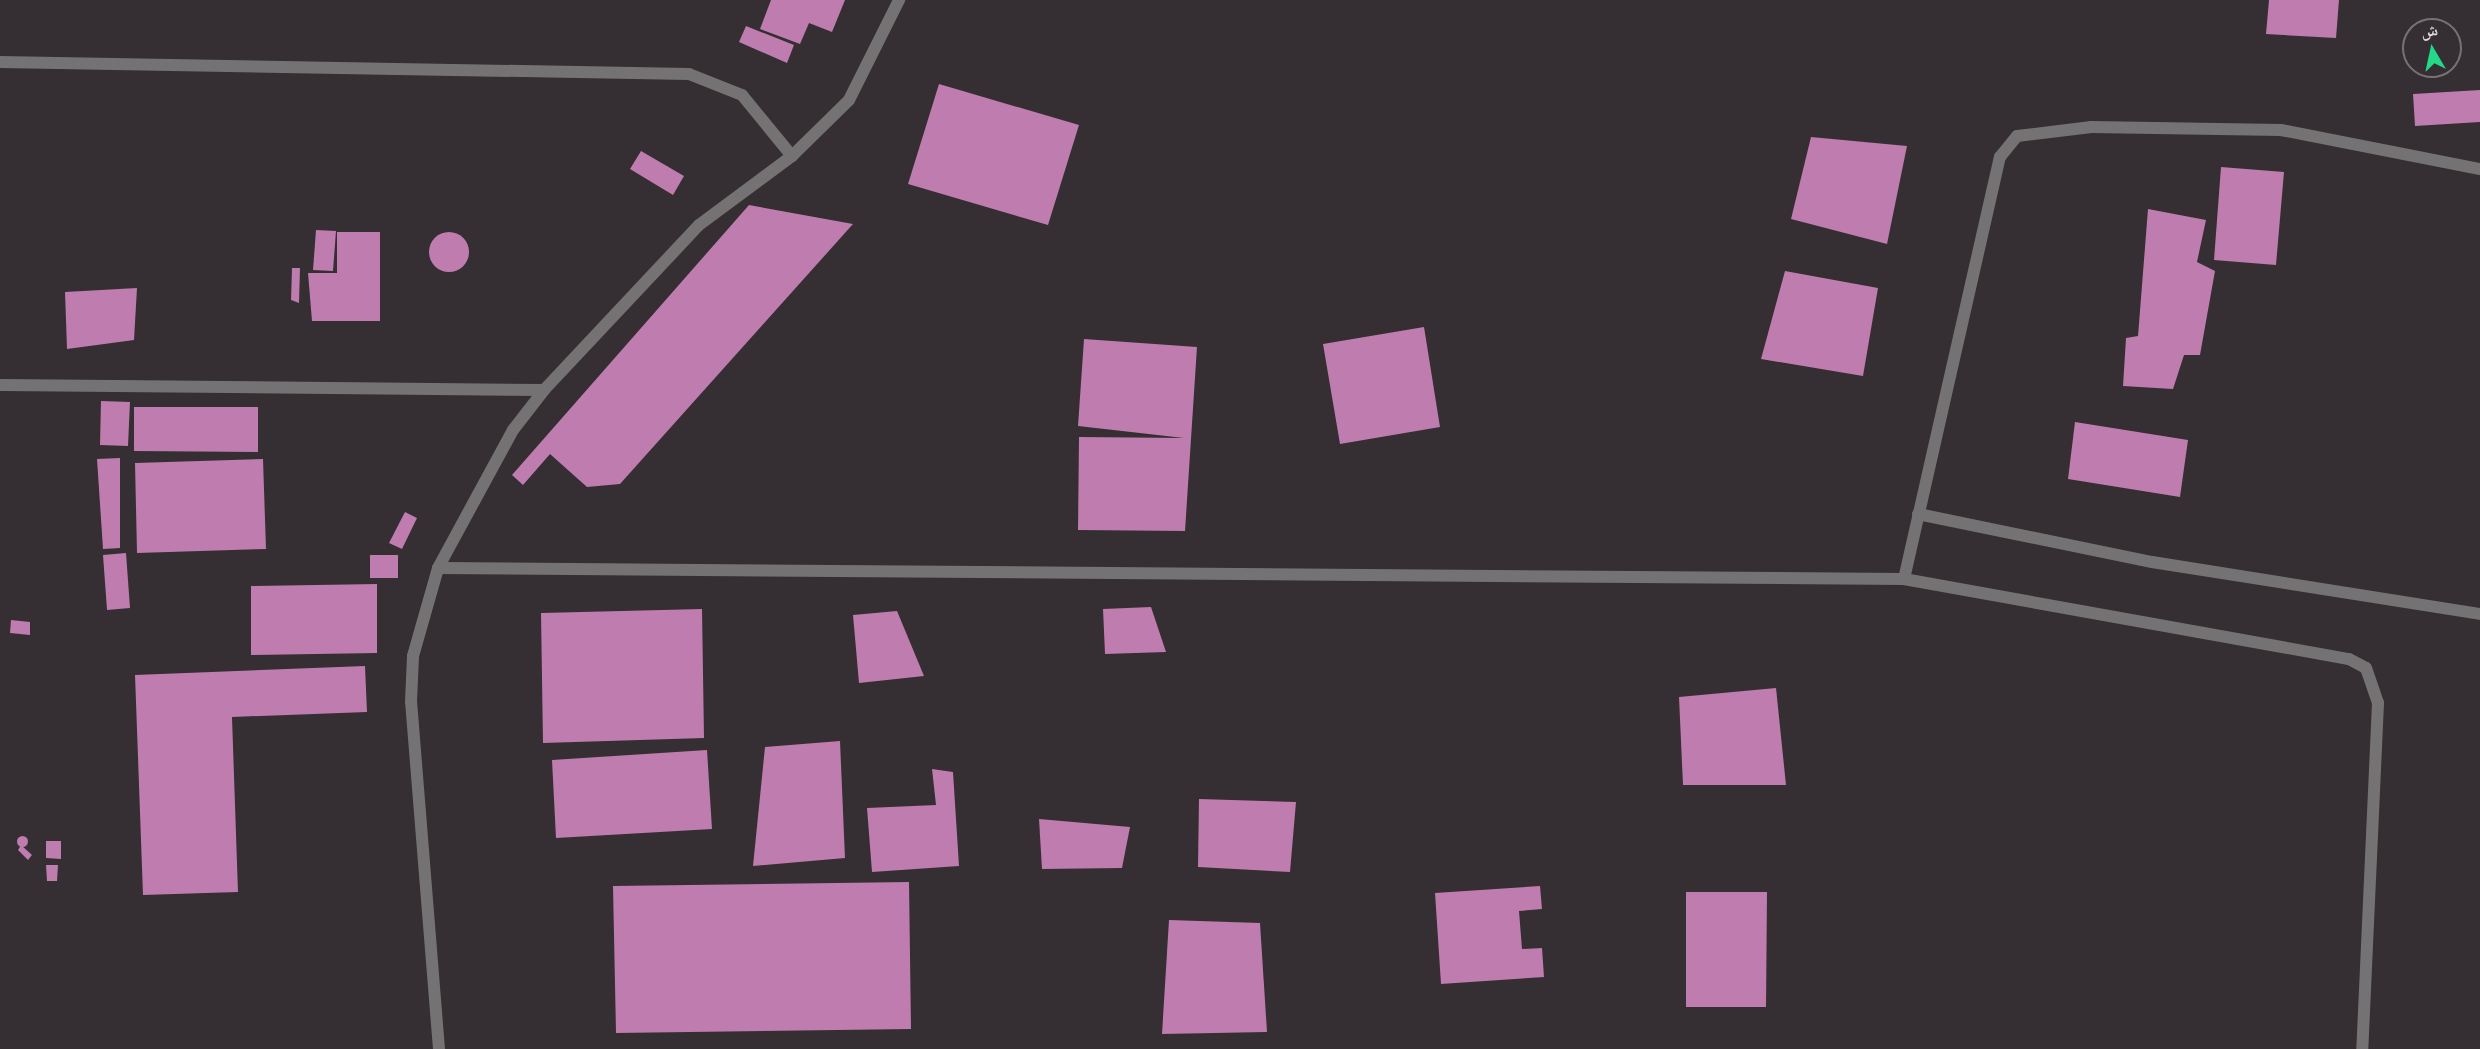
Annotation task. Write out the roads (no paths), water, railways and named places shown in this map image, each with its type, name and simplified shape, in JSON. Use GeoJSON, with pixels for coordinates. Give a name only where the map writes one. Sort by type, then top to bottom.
{"type":"FeatureCollection","features":[{"type":"Feature","properties":{"kind":"street"},"geometry":{"type":"LineString","coordinates":[[439,1049],[411,702],[413,656],[438,568],[507,440],[544,390],[699,225],[792,156],[849,100],[899,0]]}},
{"type":"Feature","properties":{"kind":"street"},"geometry":{"type":"LineString","coordinates":[[0,62],[679,73],[721,82],[742,95],[792,156]]}},
{"type":"Feature","properties":{"kind":"street"},"geometry":{"type":"LineString","coordinates":[[1904,579],[2000,157],[2017,135],[2082,127],[2281,130],[2480,169]]}},
{"type":"Feature","properties":{"kind":"street"},"geometry":{"type":"LineString","coordinates":[[0,385],[544,390]]}},
{"type":"Feature","properties":{"kind":"street"},"geometry":{"type":"LineString","coordinates":[[1918,514],[2152,562],[2480,614]]}},
{"type":"Feature","properties":{"kind":"street"},"geometry":{"type":"LineString","coordinates":[[438,568],[1904,579],[2332,655],[2366,668],[2378,703],[2362,1049]]}}]}
